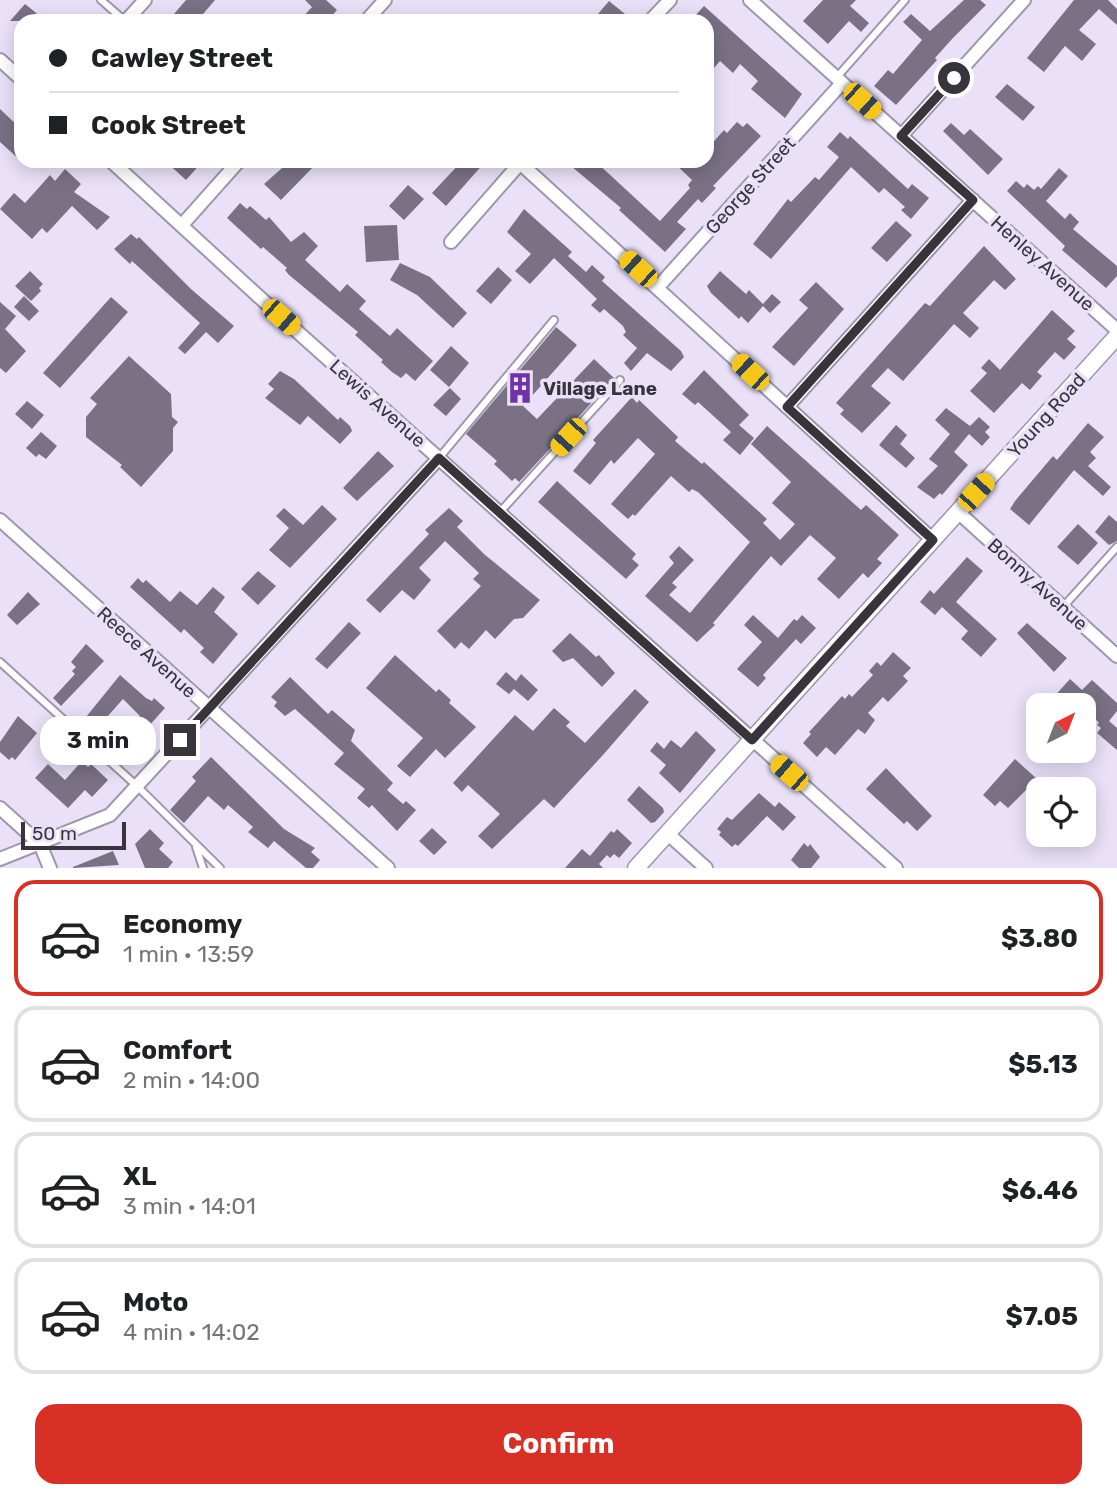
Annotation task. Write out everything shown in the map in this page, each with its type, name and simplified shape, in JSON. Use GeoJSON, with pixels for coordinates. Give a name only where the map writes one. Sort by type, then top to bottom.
{"type":"FeatureCollection","features":[{"type":"Feature","properties":{"kind":"street"},"geometry":{"type":"LineString","coordinates":[[132,14],[145,0]]}},
{"type":"Feature","properties":{"kind":"street"},"geometry":{"type":"LineString","coordinates":[[372,14],[385,0]]}},
{"type":"Feature","properties":{"kind":"street"},"geometry":{"type":"LineString","coordinates":[[657,14],[670,0]]}},
{"type":"Feature","properties":{"kind":"street","name":"Henley Avenue"},"geometry":{"type":"LineString","coordinates":[[750,0],[1117,330]]}},
{"type":"Feature","properties":{"kind":"street"},"geometry":{"type":"LineString","coordinates":[[763,12],[773,0]]}},
{"type":"Feature","properties":{"kind":"street"},"geometry":{"type":"LineString","coordinates":[[901,136],[1024,0]]}},
{"type":"Feature","properties":{"kind":"street"},"geometry":{"type":"LineString","coordinates":[[0,60],[14,73]]}},
{"type":"Feature","properties":{"kind":"street","name":"George Street"},"geometry":{"type":"LineString","coordinates":[[658,286],[839,80]]}},
{"type":"Feature","properties":{"kind":"street","name":"Lewis Avenue"},"geometry":{"type":"LineString","coordinates":[[119,168],[897,868]]}},
{"type":"Feature","properties":{"kind":"street"},"geometry":{"type":"LineString","coordinates":[[182,225],[233,168]]}},
{"type":"Feature","properties":{"kind":"street"},"geometry":{"type":"LineString","coordinates":[[451,242],[516,168]]}},
{"type":"Feature","properties":{"kind":"street"},"geometry":{"type":"LineString","coordinates":[[528,168],[933,540]]}},
{"type":"Feature","properties":{"kind":"street"},"geometry":{"type":"LineString","coordinates":[[787,407],[973,200]]}},
{"type":"Feature","properties":{"kind":"street","name":"Young Road"},"geometry":{"type":"LineString","coordinates":[[636,868],[1117,336]]}},
{"type":"Feature","properties":{"kind":"street"},"geometry":{"type":"LineString","coordinates":[[0,859],[110,815],[439,458]]}},
{"type":"Feature","properties":{"kind":"street","name":"Bonny Avenue"},"geometry":{"type":"LineString","coordinates":[[958,512],[1117,656]]}},
{"type":"Feature","properties":{"kind":"street","name":"Reece Avenue"},"geometry":{"type":"LineString","coordinates":[[0,520],[388,868]]}},
{"type":"Feature","properties":{"kind":"street"},"geometry":{"type":"LineString","coordinates":[[0,808],[40,844],[50,868]]}},
{"type":"Feature","properties":{"kind":"street"},"geometry":{"type":"LineString","coordinates":[[667,833],[706,868]]}},
{"type":"Feature","properties":{"kind":"lane"},"geometry":{"type":"LineString","coordinates":[[101,0],[117,14]]}},
{"type":"Feature","properties":{"kind":"lane"},"geometry":{"type":"LineString","coordinates":[[839,80],[905,0]]}},
{"type":"Feature","properties":{"kind":"lane"},"geometry":{"type":"LineString","coordinates":[[439,458],[554,320]]}},
{"type":"Feature","properties":{"kind":"lane"},"geometry":{"type":"LineString","coordinates":[[500,512],[620,380]]}},
{"type":"Feature","properties":{"kind":"lane"},"geometry":{"type":"LineString","coordinates":[[1063,607],[1117,547]]}},
{"type":"Feature","properties":{"kind":"lane"},"geometry":{"type":"LineString","coordinates":[[0,662],[137,786],[220,868]]}},
{"type":"Feature","properties":{"kind":"lane"},"geometry":{"type":"LineString","coordinates":[[195,845],[203,868]]}},
{"type":"Feature","properties":{"kind":"building"},"geometry":{"type":"Polygon","coordinates":[[[186,0],[215,0],[203,14],[174,14],[186,0]]]}},
{"type":"Feature","properties":{"kind":"building"},"geometry":{"type":"Polygon","coordinates":[[[305,0],[326,0],[337,10],[333,14],[306,14],[312,7],[305,0]]]}},
{"type":"Feature","properties":{"kind":"building"},"geometry":{"type":"Polygon","coordinates":[[[823,0],[856,0],[850,6],[869,23],[861,32],[849,21],[828,44],[803,21],[823,0]]]}},
{"type":"Feature","properties":{"kind":"building"},"geometry":{"type":"Polygon","coordinates":[[[964,0],[980,0],[986,5],[952,39],[935,58],[937,60],[896,105],[874,86],[888,70],[893,74],[922,40],[903,22],[911,14],[930,31],[964,0]]]}},
{"type":"Feature","properties":{"kind":"building"},"geometry":{"type":"Polygon","coordinates":[[[1074,0],[1108,0],[1117,9],[1117,25],[1099,9],[1079,30],[1096,44],[1082,61],[1065,46],[1044,72],[1027,58],[1074,0]]]}},
{"type":"Feature","properties":{"kind":"building"},"geometry":{"type":"Polygon","coordinates":[[[609,1],[625,14],[598,14],[609,1]]]}},
{"type":"Feature","properties":{"kind":"building"},"geometry":{"type":"Polygon","coordinates":[[[25,4],[37,14],[16,14],[25,4]]]}},
{"type":"Feature","properties":{"kind":"building"},"geometry":{"type":"Polygon","coordinates":[[[704,6],[713,14],[697,14],[704,6]]]}},
{"type":"Feature","properties":{"kind":"building"},"geometry":{"type":"Polygon","coordinates":[[[714,15],[802,94],[785,118],[751,89],[758,81],[740,64],[733,73],[720,61],[714,68],[714,15]]]}},
{"type":"Feature","properties":{"kind":"building"},"geometry":{"type":"Polygon","coordinates":[[[1007,84],[1035,107],[1023,121],[995,97],[1007,84]]]}},
{"type":"Feature","properties":{"kind":"building"},"geometry":{"type":"Polygon","coordinates":[[[0,109],[14,122],[14,155],[0,142],[0,109]]]}},
{"type":"Feature","properties":{"kind":"building"},"geometry":{"type":"Polygon","coordinates":[[[737,122],[743,127],[747,123],[761,136],[713,186],[716,188],[702,203],[698,199],[677,222],[686,229],[665,252],[619,210],[621,208],[573,168],[603,168],[660,221],[690,188],[688,185],[692,180],[679,168],[714,168],[714,141],[724,130],[727,133],[737,122]]]}},
{"type":"Feature","properties":{"kind":"building"},"geometry":{"type":"Polygon","coordinates":[[[951,123],[964,135],[970,129],[1003,159],[988,175],[943,131],[951,123]]]}},
{"type":"Feature","properties":{"kind":"building"},"geometry":{"type":"Polygon","coordinates":[[[840,132],[848,139],[850,136],[908,189],[912,184],[929,198],[911,219],[901,210],[905,207],[884,188],[879,193],[851,167],[771,259],[753,244],[788,199],[791,202],[815,177],[819,180],[839,157],[827,147],[840,132]]]}},
{"type":"Feature","properties":{"kind":"building"},"geometry":{"type":"Polygon","coordinates":[[[173,168],[197,168],[186,180],[173,168]]]}},
{"type":"Feature","properties":{"kind":"building"},"geometry":{"type":"Polygon","coordinates":[[[282,168],[312,168],[281,200],[264,184],[282,168]]]}},
{"type":"Feature","properties":{"kind":"building"},"geometry":{"type":"Polygon","coordinates":[[[455,168],[480,168],[446,206],[432,193],[455,168]]]}},
{"type":"Feature","properties":{"kind":"building"},"geometry":{"type":"Polygon","coordinates":[[[1059,168],[1068,176],[1046,201],[1065,219],[1070,213],[1079,222],[1073,229],[1117,266],[1117,276],[1106,288],[1062,250],[1065,246],[1007,191],[1016,181],[1024,188],[1027,184],[1034,190],[1038,186],[1041,189],[1059,168]]]}},
{"type":"Feature","properties":{"kind":"building"},"geometry":{"type":"Polygon","coordinates":[[[65,169],[81,184],[74,192],[110,217],[97,230],[72,206],[47,233],[42,228],[32,239],[0,209],[14,193],[25,203],[50,175],[55,181],[65,169]]]}},
{"type":"Feature","properties":{"kind":"building"},"geometry":{"type":"Polygon","coordinates":[[[408,185],[424,199],[404,220],[389,206],[408,185]]]}},
{"type":"Feature","properties":{"kind":"building"},"geometry":{"type":"Polygon","coordinates":[[[240,203],[247,209],[250,206],[266,220],[269,217],[291,242],[304,232],[318,246],[305,260],[340,292],[347,284],[366,301],[359,309],[390,336],[397,328],[433,361],[415,381],[406,373],[401,378],[392,372],[381,362],[383,360],[355,335],[358,332],[289,275],[285,270],[287,268],[227,218],[240,203]]]}},
{"type":"Feature","properties":{"kind":"building"},"geometry":{"type":"Polygon","coordinates":[[[524,209],[572,252],[568,256],[586,272],[592,265],[605,277],[602,281],[681,351],[684,357],[671,371],[647,353],[631,371],[624,363],[637,348],[623,335],[626,332],[623,326],[604,309],[600,313],[591,305],[597,299],[554,258],[530,284],[515,271],[531,254],[507,232],[524,209]]]}},
{"type":"Feature","properties":{"kind":"building"},"geometry":{"type":"Polygon","coordinates":[[[896,221],[912,235],[887,262],[871,248],[896,221]]]}},
{"type":"Feature","properties":{"kind":"building"},"geometry":{"type":"Polygon","coordinates":[[[397,225],[399,260],[366,262],[364,226],[397,225]]]}},
{"type":"Feature","properties":{"kind":"building"},"geometry":{"type":"Polygon","coordinates":[[[131,234],[137,239],[139,237],[191,289],[234,326],[218,343],[206,332],[185,354],[178,348],[200,323],[132,261],[130,264],[114,249],[131,234]]]}},
{"type":"Feature","properties":{"kind":"building"},"geometry":{"type":"Polygon","coordinates":[[[984,246],[1016,279],[1005,290],[994,280],[963,313],[979,328],[970,338],[954,324],[903,381],[888,368],[871,386],[891,403],[862,433],[840,414],[844,410],[836,403],[925,303],[930,306],[984,246]]]}},
{"type":"Feature","properties":{"kind":"building"},"geometry":{"type":"Polygon","coordinates":[[[400,263],[430,277],[467,313],[453,328],[417,295],[390,280],[400,263]]]}},
{"type":"Feature","properties":{"kind":"building"},"geometry":{"type":"Polygon","coordinates":[[[498,267],[512,280],[491,304],[476,291],[498,267]]]}},
{"type":"Feature","properties":{"kind":"building"},"geometry":{"type":"Polygon","coordinates":[[[30,271],[43,284],[39,288],[41,291],[31,301],[15,286],[30,271]]]}},
{"type":"Feature","properties":{"kind":"building"},"geometry":{"type":"Polygon","coordinates":[[[720,271],[746,294],[749,290],[763,304],[772,294],[781,302],[770,313],[763,306],[748,323],[741,316],[739,319],[707,286],[720,271]]]}},
{"type":"Feature","properties":{"kind":"building"},"geometry":{"type":"Polygon","coordinates":[[[816,282],[844,309],[794,366],[772,347],[808,308],[799,300],[816,282]]]}},
{"type":"Feature","properties":{"kind":"building"},"geometry":{"type":"Polygon","coordinates":[[[24,296],[39,311],[29,321],[14,307],[24,296]]]}},
{"type":"Feature","properties":{"kind":"building"},"geometry":{"type":"Polygon","coordinates":[[[111,297],[128,312],[60,388],[43,373],[111,297]]]}},
{"type":"Feature","properties":{"kind":"building"},"geometry":{"type":"Polygon","coordinates":[[[0,302],[16,316],[5,329],[26,351],[6,373],[0,368],[0,302]]]}},
{"type":"Feature","properties":{"kind":"building"},"geometry":{"type":"Polygon","coordinates":[[[1052,310],[1075,331],[1067,339],[1076,347],[1064,360],[1055,352],[1037,372],[1042,376],[1030,390],[1022,383],[994,413],[970,391],[987,373],[981,368],[989,359],[1000,370],[1052,310]]]}},
{"type":"Feature","properties":{"kind":"building"},"geometry":{"type":"Polygon","coordinates":[[[556,327],[577,345],[523,406],[537,419],[594,359],[614,378],[574,422],[571,419],[556,436],[559,439],[519,482],[515,478],[512,481],[494,464],[497,461],[466,434],[556,327]]]}},
{"type":"Feature","properties":{"kind":"building"},"geometry":{"type":"Polygon","coordinates":[[[451,346],[469,363],[449,387],[430,370],[451,346]]]}},
{"type":"Feature","properties":{"kind":"building"},"geometry":{"type":"Polygon","coordinates":[[[129,356],[171,394],[172,417],[178,422],[173,428],[173,451],[141,487],[120,467],[122,465],[86,437],[86,417],[97,404],[90,398],[129,356]]]}},
{"type":"Feature","properties":{"kind":"building"},"geometry":{"type":"Polygon","coordinates":[[[704,370],[749,415],[739,425],[754,438],[740,455],[723,440],[731,432],[698,402],[695,405],[682,394],[704,370]]]}},
{"type":"Feature","properties":{"kind":"building"},"geometry":{"type":"Polygon","coordinates":[[[280,371],[294,379],[338,420],[340,417],[350,426],[352,431],[340,444],[308,416],[300,425],[265,398],[274,389],[268,384],[280,371]]]}},
{"type":"Feature","properties":{"kind":"building"},"geometry":{"type":"Polygon","coordinates":[[[450,388],[461,399],[446,416],[433,405],[450,388]]]}},
{"type":"Feature","properties":{"kind":"building"},"geometry":{"type":"Polygon","coordinates":[[[632,397],[637,403],[639,400],[678,437],[675,441],[702,464],[704,462],[767,519],[763,523],[780,540],[795,524],[772,503],[791,482],[751,444],[767,426],[861,510],[866,505],[899,535],[877,559],[882,563],[868,578],[863,573],[839,599],[817,579],[836,558],[810,535],[781,566],[771,556],[713,623],[715,625],[697,642],[645,596],[674,563],[669,557],[679,546],[694,560],[672,583],[677,587],[669,595],[690,613],[750,542],[698,492],[692,489],[689,492],[671,476],[635,516],[633,514],[628,519],[611,504],[655,454],[638,438],[614,464],[611,460],[590,485],[573,471],[596,443],[593,440],[632,397]]]}},
{"type":"Feature","properties":{"kind":"building"},"geometry":{"type":"Polygon","coordinates":[[[27,401],[44,415],[32,429],[15,414],[27,401]]]}},
{"type":"Feature","properties":{"kind":"building"},"geometry":{"type":"Polygon","coordinates":[[[946,408],[970,426],[979,417],[990,427],[985,432],[990,437],[982,446],[969,434],[954,452],[968,465],[942,495],[940,493],[934,499],[917,487],[938,466],[929,459],[950,434],[935,420],[946,408]]]}},
{"type":"Feature","properties":{"kind":"building"},"geometry":{"type":"Polygon","coordinates":[[[1088,423],[1104,437],[1090,452],[1096,458],[1088,466],[1111,487],[1103,496],[1074,470],[1029,525],[1010,509],[1053,456],[1057,460],[1088,423]]]}},
{"type":"Feature","properties":{"kind":"building"},"geometry":{"type":"Polygon","coordinates":[[[896,425],[907,435],[900,444],[915,458],[906,468],[879,445],[896,425]]]}},
{"type":"Feature","properties":{"kind":"building"},"geometry":{"type":"Polygon","coordinates":[[[41,432],[57,446],[46,459],[39,454],[36,457],[26,448],[41,432]]]}},
{"type":"Feature","properties":{"kind":"building"},"geometry":{"type":"Polygon","coordinates":[[[378,451],[394,466],[357,501],[343,488],[378,451]]]}},
{"type":"Feature","properties":{"kind":"building"},"geometry":{"type":"Polygon","coordinates":[[[557,481],[636,554],[632,559],[639,565],[626,579],[538,502],[557,481]]]}},
{"type":"Feature","properties":{"kind":"building"},"geometry":{"type":"Polygon","coordinates":[[[322,505],[337,519],[290,568],[269,550],[289,528],[276,516],[284,508],[303,525],[322,505]]]}},
{"type":"Feature","properties":{"kind":"building"},"geometry":{"type":"Polygon","coordinates":[[[449,508],[463,521],[457,527],[484,554],[540,600],[523,618],[514,619],[495,639],[486,630],[469,649],[461,642],[455,649],[437,631],[481,586],[473,579],[479,573],[445,541],[419,568],[431,580],[414,600],[402,590],[380,613],[366,600],[429,534],[425,530],[449,508]]]}},
{"type":"Feature","properties":{"kind":"building"},"geometry":{"type":"Polygon","coordinates":[[[1109,515],[1117,522],[1117,541],[1109,545],[1095,532],[1109,515]]]}},
{"type":"Feature","properties":{"kind":"building"},"geometry":{"type":"Polygon","coordinates":[[[1078,524],[1098,543],[1078,565],[1057,547],[1078,524]]]}},
{"type":"Feature","properties":{"kind":"building"},"geometry":{"type":"Polygon","coordinates":[[[967,557],[983,571],[956,602],[997,639],[981,657],[961,639],[968,631],[942,607],[935,615],[920,602],[930,590],[934,594],[967,557]]]}},
{"type":"Feature","properties":{"kind":"building"},"geometry":{"type":"Polygon","coordinates":[[[258,571],[276,586],[258,605],[241,589],[258,571]]]}},
{"type":"Feature","properties":{"kind":"building"},"geometry":{"type":"Polygon","coordinates":[[[138,578],[143,583],[146,580],[170,602],[180,591],[197,605],[213,587],[225,597],[214,612],[238,634],[213,664],[200,652],[204,648],[184,629],[181,633],[130,587],[138,578]]]}},
{"type":"Feature","properties":{"kind":"building"},"geometry":{"type":"Polygon","coordinates":[[[28,592],[40,604],[17,625],[7,615],[28,592]]]}},
{"type":"Feature","properties":{"kind":"building"},"geometry":{"type":"Polygon","coordinates":[[[753,615],[778,638],[794,619],[797,621],[802,615],[816,628],[801,644],[796,639],[763,675],[766,678],[758,687],[737,669],[762,642],[744,625],[753,615]]]}},
{"type":"Feature","properties":{"kind":"building"},"geometry":{"type":"Polygon","coordinates":[[[349,622],[361,633],[327,669],[315,659],[349,622]]]}},
{"type":"Feature","properties":{"kind":"building"},"geometry":{"type":"Polygon","coordinates":[[[1027,623],[1067,658],[1054,672],[1017,633],[1027,623]]]}},
{"type":"Feature","properties":{"kind":"building"},"geometry":{"type":"Polygon","coordinates":[[[570,633],[596,657],[599,655],[615,673],[602,687],[573,658],[563,662],[552,651],[570,633]]]}},
{"type":"Feature","properties":{"kind":"building"},"geometry":{"type":"Polygon","coordinates":[[[86,644],[104,661],[61,706],[53,698],[75,674],[72,671],[76,667],[71,662],[86,644]]]}},
{"type":"Feature","properties":{"kind":"building"},"geometry":{"type":"Polygon","coordinates":[[[893,652],[911,668],[903,676],[908,681],[888,702],[883,697],[868,713],[875,720],[865,734],[858,729],[835,755],[826,747],[817,757],[803,743],[811,734],[809,732],[842,696],[845,699],[849,694],[852,697],[873,675],[869,671],[877,662],[881,666],[893,652]]]}},
{"type":"Feature","properties":{"kind":"building"},"geometry":{"type":"Polygon","coordinates":[[[395,655],[436,692],[439,689],[451,700],[449,703],[476,727],[445,758],[436,749],[410,777],[397,766],[423,738],[366,688],[395,655]]]}},
{"type":"Feature","properties":{"kind":"building"},"geometry":{"type":"Polygon","coordinates":[[[506,672],[516,681],[521,674],[538,690],[528,701],[514,689],[509,694],[496,684],[506,672]]]}},
{"type":"Feature","properties":{"kind":"building"},"geometry":{"type":"Polygon","coordinates":[[[120,675],[146,698],[152,701],[154,698],[165,708],[139,737],[129,728],[140,716],[123,699],[107,717],[123,732],[110,747],[82,722],[120,675]]]}},
{"type":"Feature","properties":{"kind":"building"},"geometry":{"type":"Polygon","coordinates":[[[290,677],[328,714],[332,710],[355,730],[351,741],[393,783],[387,790],[403,804],[406,801],[416,810],[397,831],[372,805],[369,808],[357,798],[365,789],[334,764],[344,753],[295,709],[285,716],[274,706],[277,702],[271,697],[290,677]]]}},
{"type":"Feature","properties":{"kind":"building"},"geometry":{"type":"Polygon","coordinates":[[[1070,679],[1082,690],[1092,680],[1117,703],[1117,711],[1109,721],[1117,728],[1117,750],[1097,733],[1101,728],[1096,720],[1096,693],[1057,693],[1070,679]]]}},
{"type":"Feature","properties":{"kind":"building"},"geometry":{"type":"Polygon","coordinates":[[[635,689],[649,702],[554,808],[544,799],[492,849],[478,836],[500,814],[468,785],[462,792],[453,783],[515,715],[533,731],[554,708],[570,722],[566,726],[585,743],[635,689]]]}},
{"type":"Feature","properties":{"kind":"building"},"geometry":{"type":"Polygon","coordinates":[[[18,716],[37,733],[15,760],[12,757],[9,760],[0,752],[0,742],[18,716]]]}},
{"type":"Feature","properties":{"kind":"building"},"geometry":{"type":"Polygon","coordinates":[[[696,731],[716,750],[680,793],[659,773],[666,765],[650,751],[657,742],[664,749],[671,740],[681,748],[696,731]]]}},
{"type":"Feature","properties":{"kind":"building"},"geometry":{"type":"Polygon","coordinates":[[[211,757],[284,829],[315,848],[311,852],[320,860],[313,868],[306,868],[274,841],[268,848],[248,832],[253,827],[228,805],[224,810],[208,796],[184,823],[170,810],[196,781],[192,777],[211,757]]]}},
{"type":"Feature","properties":{"kind":"building"},"geometry":{"type":"Polygon","coordinates":[[[1015,759],[1035,777],[1026,777],[1026,790],[1008,808],[1000,801],[995,806],[983,795],[1015,759]]]}},
{"type":"Feature","properties":{"kind":"building"},"geometry":{"type":"Polygon","coordinates":[[[82,761],[88,767],[91,764],[108,780],[92,797],[85,790],[68,808],[35,778],[48,764],[65,780],[82,761]]]}},
{"type":"Feature","properties":{"kind":"building"},"geometry":{"type":"Polygon","coordinates":[[[886,768],[932,816],[917,831],[907,821],[904,824],[866,789],[886,768]]]}},
{"type":"Feature","properties":{"kind":"building"},"geometry":{"type":"Polygon","coordinates":[[[639,786],[663,808],[664,812],[655,822],[651,823],[627,800],[639,786]]]}},
{"type":"Feature","properties":{"kind":"building"},"geometry":{"type":"Polygon","coordinates":[[[759,793],[775,807],[779,802],[796,817],[783,831],[767,816],[738,846],[735,844],[732,847],[719,835],[721,832],[717,829],[727,817],[732,820],[759,793]]]}},
{"type":"Feature","properties":{"kind":"building"},"geometry":{"type":"Polygon","coordinates":[[[432,828],[447,842],[434,855],[419,841],[432,828]]]}},
{"type":"Feature","properties":{"kind":"building"},"geometry":{"type":"Polygon","coordinates":[[[150,829],[164,843],[159,849],[173,862],[168,868],[145,868],[135,844],[150,829]]]}},
{"type":"Feature","properties":{"kind":"building"},"geometry":{"type":"Polygon","coordinates":[[[617,829],[632,843],[619,858],[614,854],[610,858],[607,855],[599,864],[603,868],[565,868],[582,849],[590,856],[611,831],[614,833],[617,829]]]}},
{"type":"Feature","properties":{"kind":"building"},"geometry":{"type":"Polygon","coordinates":[[[804,843],[808,847],[810,844],[820,857],[811,868],[799,868],[791,860],[804,843]]]}},
{"type":"Feature","properties":{"kind":"building"},"geometry":{"type":"Polygon","coordinates":[[[113,851],[119,865],[73,868],[73,867],[113,851]]]}},
{"type":"Feature","properties":{"kind":"place","name":"Village Lane"},"geometry":{"type":"Point","coordinates":[520,388]}},
{"type":"Feature","properties":{"kind":"route"},"geometry":{"type":"LineString","coordinates":[[180,740],[439,458],[752,740],[933,540],[787,407],[973,200],[901,136],[954,78]]}}]}
